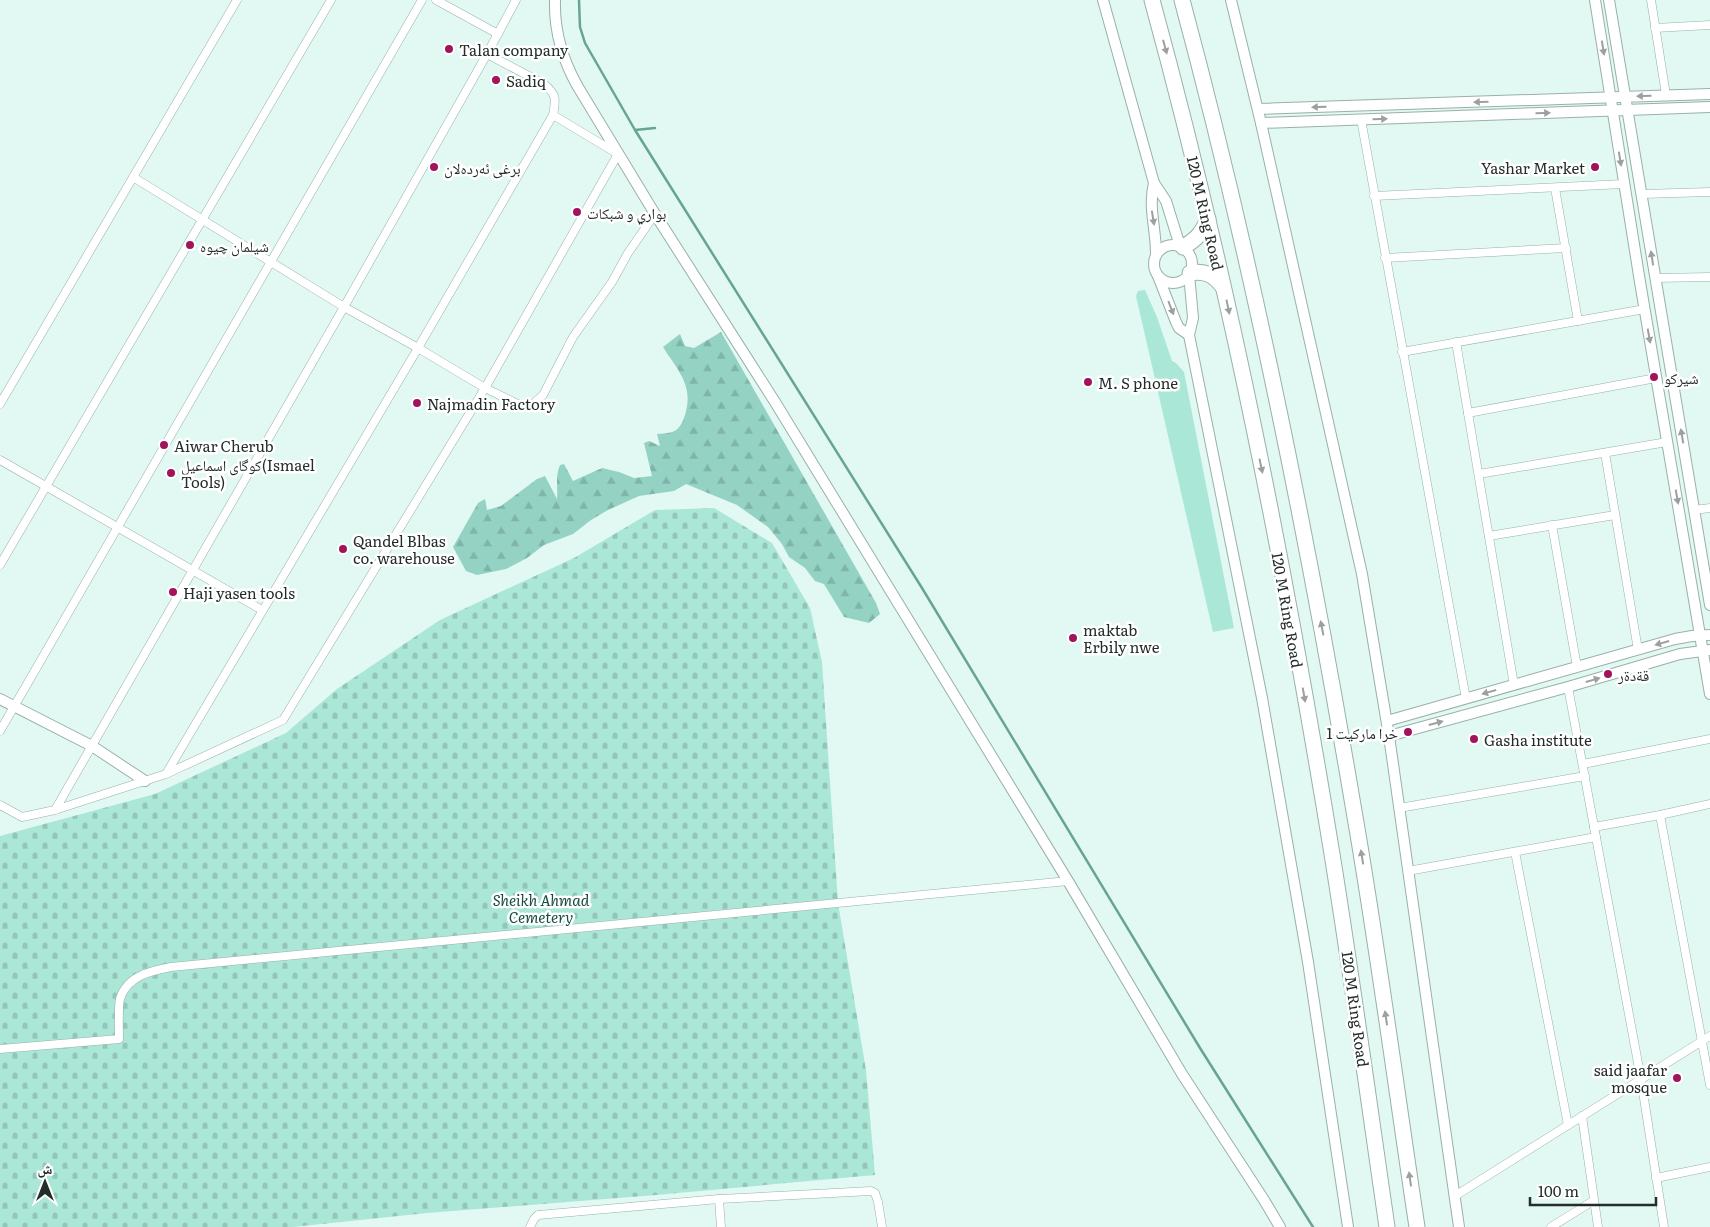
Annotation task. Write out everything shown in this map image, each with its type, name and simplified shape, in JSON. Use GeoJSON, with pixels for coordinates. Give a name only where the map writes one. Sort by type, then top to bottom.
{"type":"FeatureCollection","features":[{"type":"Feature","properties":{"kind":"highway","name":"120 M Ring Road"},"geometry":{"type":"LineString","coordinates":[[1152,0],[1208,219],[1273,528],[1328,834],[1387,1227]]}},
{"type":"Feature","properties":{"kind":"highway","name":"120 M Ring Road"},"geometry":{"type":"LineString","coordinates":[[1182,0],[1203,78],[1245,253],[1322,628],[1375,939],[1417,1227]]}},
{"type":"Feature","properties":{"kind":"highway"},"geometry":{"type":"LineString","coordinates":[[1181,246],[1198,237],[1204,230],[1208,219]]}},
{"type":"Feature","properties":{"kind":"highway"},"geometry":{"type":"LineString","coordinates":[[1190,273],[1199,271],[1208,273],[1216,278],[1223,287]]}},
{"type":"Feature","properties":{"kind":"street"},"geometry":{"type":"LineString","coordinates":[[0,404],[237,0]]}},
{"type":"Feature","properties":{"kind":"street"},"geometry":{"type":"LineString","coordinates":[[0,565],[331,0]]}},
{"type":"Feature","properties":{"kind":"street"},"geometry":{"type":"LineString","coordinates":[[0,731],[422,0]]}},
{"type":"Feature","properties":{"kind":"street"},"geometry":{"type":"LineString","coordinates":[[436,0],[498,34]]}},
{"type":"Feature","properties":{"kind":"street"},"geometry":{"type":"LineString","coordinates":[[55,810],[488,54],[516,0]]}},
{"type":"Feature","properties":{"kind":"street"},"geometry":{"type":"LineString","coordinates":[[555,0],[556,29],[570,73],[655,214],[775,402],[1068,881],[1182,1074],[1280,1227]]}},
{"type":"Feature","properties":{"kind":"street"},"geometry":{"type":"LineString","coordinates":[[1103,0],[1154,184],[1151,204],[1156,234],[1156,253],[1153,265],[1179,328],[1189,335]]}},
{"type":"Feature","properties":{"kind":"street"},"geometry":{"type":"LineString","coordinates":[[1231,0],[1262,123],[1360,564],[1389,736],[1459,1227]]}},
{"type":"Feature","properties":{"kind":"street"},"geometry":{"type":"LineString","coordinates":[[1595,0],[1667,442],[1705,635],[1710,694]]}},
{"type":"Feature","properties":{"kind":"street"},"geometry":{"type":"LineString","coordinates":[[1610,0],[1694,510],[1707,570],[1710,605]]}},
{"type":"Feature","properties":{"kind":"street"},"geometry":{"type":"LineString","coordinates":[[1651,0],[1666,95]]}},
{"type":"Feature","properties":{"kind":"street"},"geometry":{"type":"LineString","coordinates":[[1655,28],[1710,25]]}},
{"type":"Feature","properties":{"kind":"street"},"geometry":{"type":"LineString","coordinates":[[166,774],[418,348],[553,114],[555,96],[551,90],[544,84],[488,54]]}},
{"type":"Feature","properties":{"kind":"street"},"geometry":{"type":"LineString","coordinates":[[1258,109],[1710,94]]}},
{"type":"Feature","properties":{"kind":"street"},"geometry":{"type":"LineString","coordinates":[[1262,123],[1710,107]]}},
{"type":"Feature","properties":{"kind":"street"},"geometry":{"type":"LineString","coordinates":[[553,114],[618,154]]}},
{"type":"Feature","properties":{"kind":"street"},"geometry":{"type":"LineString","coordinates":[[1361,119],[1466,699]]}},
{"type":"Feature","properties":{"kind":"street"},"geometry":{"type":"LineString","coordinates":[[0,804],[22,817],[55,810],[166,774],[283,720],[484,388],[618,154]]}},
{"type":"Feature","properties":{"kind":"street"},"geometry":{"type":"LineString","coordinates":[[133,177],[344,307],[418,348],[484,388],[524,408],[532,405],[543,394],[573,337],[612,282],[628,253],[655,214]]}},
{"type":"Feature","properties":{"kind":"street"},"geometry":{"type":"LineString","coordinates":[[1154,184],[1160,189],[1166,201],[1181,246],[1190,256],[1193,318],[1189,335],[1262,698],[1308,962],[1346,1224]]}},
{"type":"Feature","properties":{"kind":"street"},"geometry":{"type":"LineString","coordinates":[[1374,196],[1624,184]]}},
{"type":"Feature","properties":{"kind":"street"},"geometry":{"type":"LineString","coordinates":[[1555,188],[1578,321]]}},
{"type":"Feature","properties":{"kind":"street"},"geometry":{"type":"LineString","coordinates":[[1642,194],[1710,192]]}},
{"type":"Feature","properties":{"kind":"street"},"geometry":{"type":"LineString","coordinates":[[1156,253],[1167,245],[1181,246]]}},
{"type":"Feature","properties":{"kind":"street"},"geometry":{"type":"LineString","coordinates":[[1385,258],[1566,248]]}},
{"type":"Feature","properties":{"kind":"street"},"geometry":{"type":"LineString","coordinates":[[1158,276],[1172,283],[1182,280],[1190,273]]}},
{"type":"Feature","properties":{"kind":"street"},"geometry":{"type":"LineString","coordinates":[[1656,278],[1710,277]]}},
{"type":"Feature","properties":{"kind":"street"},"geometry":{"type":"LineString","coordinates":[[1402,352],[1644,309]]}},
{"type":"Feature","properties":{"kind":"street"},"geometry":{"type":"LineString","coordinates":[[1456,342],[1518,701]]}},
{"type":"Feature","properties":{"kind":"street"},"geometry":{"type":"LineString","coordinates":[[1468,413],[1656,378]]}},
{"type":"Feature","properties":{"kind":"street"},"geometry":{"type":"LineString","coordinates":[[1479,474],[1667,442]]}},
{"type":"Feature","properties":{"kind":"street"},"geometry":{"type":"LineString","coordinates":[[1605,453],[1638,650]]}},
{"type":"Feature","properties":{"kind":"street"},"geometry":{"type":"LineString","coordinates":[[0,460],[262,610]]}},
{"type":"Feature","properties":{"kind":"street"},"geometry":{"type":"LineString","coordinates":[[1694,510],[1710,508]]}},
{"type":"Feature","properties":{"kind":"street"},"geometry":{"type":"LineString","coordinates":[[1489,536],[1615,514]]}},
{"type":"Feature","properties":{"kind":"street"},"geometry":{"type":"LineString","coordinates":[[1552,525],[1577,667]]}},
{"type":"Feature","properties":{"kind":"street"},"geometry":{"type":"LineString","coordinates":[[1386,721],[1675,639],[1705,635]]}},
{"type":"Feature","properties":{"kind":"street"},"geometry":{"type":"LineString","coordinates":[[1389,736],[1680,654],[1706,650]]}},
{"type":"Feature","properties":{"kind":"street"},"geometry":{"type":"LineString","coordinates":[[1568,687],[1641,1079],[1664,1227]]}},
{"type":"Feature","properties":{"kind":"street"},"geometry":{"type":"LineString","coordinates":[[0,699],[92,746],[145,781]]}},
{"type":"Feature","properties":{"kind":"street"},"geometry":{"type":"LineString","coordinates":[[1583,764],[1710,739]]}},
{"type":"Feature","properties":{"kind":"street"},"geometry":{"type":"LineString","coordinates":[[1399,808],[1585,776]]}},
{"type":"Feature","properties":{"kind":"street"},"geometry":{"type":"LineString","coordinates":[[1594,827],[1710,804]]}},
{"type":"Feature","properties":{"kind":"street"},"geometry":{"type":"LineString","coordinates":[[1660,815],[1710,1085]]}},
{"type":"Feature","properties":{"kind":"street"},"geometry":{"type":"LineString","coordinates":[[1408,871],[1596,837]]}},
{"type":"Feature","properties":{"kind":"street"},"geometry":{"type":"LineString","coordinates":[[1515,852],[1568,1125]]}},
{"type":"Feature","properties":{"kind":"street"},"geometry":{"type":"LineString","coordinates":[[0,1048],[119,1039],[120,1001],[123,992],[140,974],[171,967],[1068,881]]}},
{"type":"Feature","properties":{"kind":"street"},"geometry":{"type":"LineString","coordinates":[[1455,1196],[1710,1036]]}},
{"type":"Feature","properties":{"kind":"street"},"geometry":{"type":"LineString","coordinates":[[1582,1116],[1598,1227]]}},
{"type":"Feature","properties":{"kind":"street"},"geometry":{"type":"LineString","coordinates":[[1656,1178],[1710,1167]]}},
{"type":"Feature","properties":{"kind":"street"},"geometry":{"type":"LineString","coordinates":[[530,1227],[538,1215],[719,1199],[871,1191],[875,1193],[878,1202],[882,1227]]}},
{"type":"Feature","properties":{"kind":"street"},"geometry":{"type":"LineString","coordinates":[[719,1199],[721,1227]]}},
{"type":"Feature","properties":{"kind":"street"},"geometry":{"type":"LineString","coordinates":[[1551,1227],[1593,1200]]}},
{"type":"Feature","properties":{"kind":"green space"},"geometry":{"type":"Polygon","coordinates":[[[1145,290],[1157,317],[1172,361],[1184,372],[1234,628],[1213,632],[1136,296],[1138,291],[1145,290]]]}},
{"type":"Feature","properties":{"kind":"green space"},"geometry":{"type":"Polygon","coordinates":[[[721,332],[876,603],[880,614],[869,623],[844,617],[824,584],[815,581],[805,568],[789,557],[782,544],[768,527],[737,505],[686,484],[674,491],[639,496],[608,510],[573,534],[544,545],[527,558],[506,569],[477,575],[466,571],[453,547],[478,503],[485,499],[487,510],[501,506],[537,479],[545,476],[557,499],[558,473],[560,465],[564,464],[573,481],[602,468],[634,478],[652,476],[644,443],[649,441],[660,446],[657,434],[671,432],[679,427],[684,418],[688,397],[680,372],[663,347],[680,334],[685,346],[694,348],[721,332]]]}},
{"type":"Feature","properties":{"kind":"green space","name":"Sheikh Ahmad Cemetery"},"geometry":{"type":"Polygon","coordinates":[[[714,508],[772,543],[810,608],[822,662],[838,903],[866,1070],[875,1175],[427,1213],[293,1227],[0,1227],[0,836],[155,794],[286,733],[337,689],[440,620],[574,558],[655,510],[714,508]]]}},
{"type":"Feature","properties":{"kind":"waterway"},"geometry":{"type":"LineString","coordinates":[[579,0],[580,27],[585,43],[635,130],[922,588],[1200,1048],[1313,1227]]}},
{"type":"Feature","properties":{"kind":"waterway"},"geometry":{"type":"LineString","coordinates":[[635,130],[655,128]]}},
{"type":"Feature","properties":{"kind":"place","name":"Talan company"},"geometry":{"type":"Point","coordinates":[449,49]}},
{"type":"Feature","properties":{"kind":"place","name":"Sadiq"},"geometry":{"type":"Point","coordinates":[496,80]}},
{"type":"Feature","properties":{"kind":"place","name":"برغی ئەردەلان"},"geometry":{"type":"Point","coordinates":[434,167]}},
{"type":"Feature","properties":{"kind":"place","name":"Yashar Market"},"geometry":{"type":"Point","coordinates":[1595,167]}},
{"type":"Feature","properties":{"kind":"place","name":"بواري و شبكات"},"geometry":{"type":"Point","coordinates":[577,212]}},
{"type":"Feature","properties":{"kind":"place","name":"شيلمان چیوه"},"geometry":{"type":"Point","coordinates":[190,245]}},
{"type":"Feature","properties":{"kind":"place","name":"شيركو"},"geometry":{"type":"Point","coordinates":[1654,377]}},
{"type":"Feature","properties":{"kind":"place","name":"M. S phone"},"geometry":{"type":"Point","coordinates":[1088,382]}},
{"type":"Feature","properties":{"kind":"place","name":"Najmadin Factory"},"geometry":{"type":"Point","coordinates":[417,403]}},
{"type":"Feature","properties":{"kind":"place","name":"Aiwar Cherub"},"geometry":{"type":"Point","coordinates":[164,445]}},
{"type":"Feature","properties":{"kind":"place","name":"كوگای اسماعیل(Ismael Tools)"},"geometry":{"type":"Point","coordinates":[171,473]}},
{"type":"Feature","properties":{"kind":"place","name":"Qandel Blbas co. warehouse"},"geometry":{"type":"Point","coordinates":[343,549]}},
{"type":"Feature","properties":{"kind":"place","name":"Haji yasen tools"},"geometry":{"type":"Point","coordinates":[173,592]}},
{"type":"Feature","properties":{"kind":"place","name":"maktab Erbily nwe"},"geometry":{"type":"Point","coordinates":[1073,638]}},
{"type":"Feature","properties":{"kind":"place","name":"قةدةر"},"geometry":{"type":"Point","coordinates":[1608,674]}},
{"type":"Feature","properties":{"kind":"place","name":"خرا ماركيت 1"},"geometry":{"type":"Point","coordinates":[1408,732]}},
{"type":"Feature","properties":{"kind":"place","name":"Gasha institute"},"geometry":{"type":"Point","coordinates":[1474,739]}},
{"type":"Feature","properties":{"kind":"place","name":"said jaafar mosque"},"geometry":{"type":"Point","coordinates":[1677,1078]}}]}
